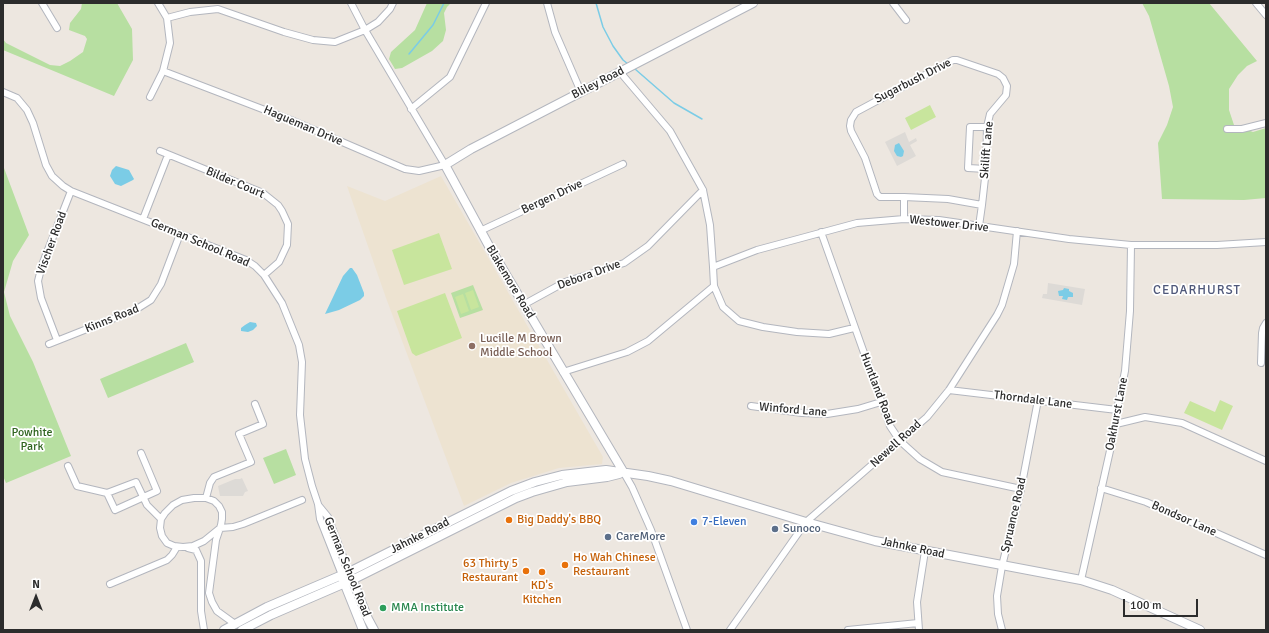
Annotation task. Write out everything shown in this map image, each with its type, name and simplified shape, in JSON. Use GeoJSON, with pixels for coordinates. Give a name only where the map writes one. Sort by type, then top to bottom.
{"type":"FeatureCollection","features":[{"type":"Feature","properties":{"kind":"main road","name":"Bliley Road"},"geometry":{"type":"LineString","coordinates":[[444,165],[743,5],[753,3]]}},
{"type":"Feature","properties":{"kind":"main road","name":"Blakemore Road"},"geometry":{"type":"LineString","coordinates":[[444,165],[480,231],[624,473]]}},
{"type":"Feature","properties":{"kind":"main road","name":"Jahnke Road"},"geometry":{"type":"LineString","coordinates":[[224,630],[267,607],[346,574],[494,499],[532,483],[579,472],[606,470],[671,481],[852,535],[925,551],[1080,580],[1112,590],[1200,630]]}},
{"type":"Feature","properties":{"kind":"main road","name":"Jahnke Road"},"geometry":{"type":"LineString","coordinates":[[242,630],[276,613],[344,584],[520,497],[567,482],[607,477],[624,473]]}},
{"type":"Feature","properties":{"kind":"main road","name":"German School Road"},"geometry":{"type":"LineString","coordinates":[[346,574],[352,580],[374,630]]}},
{"type":"Feature","properties":{"kind":"main road","name":"German School Road"},"geometry":{"type":"LineString","coordinates":[[346,574],[344,584],[363,630]]}},
{"type":"Feature","properties":{"kind":"street"},"geometry":{"type":"LineString","coordinates":[[42,3],[57,28]]}},
{"type":"Feature","properties":{"kind":"street"},"geometry":{"type":"LineString","coordinates":[[150,97],[163,71],[170,43],[168,18],[158,3]]}},
{"type":"Feature","properties":{"kind":"street","name":"Blakemore Road"},"geometry":{"type":"LineString","coordinates":[[351,3],[365,30],[444,165]]}},
{"type":"Feature","properties":{"kind":"street"},"geometry":{"type":"LineString","coordinates":[[168,18],[218,6],[284,32],[313,40],[335,42],[365,30],[378,22],[394,3]]}},
{"type":"Feature","properties":{"kind":"street"},"geometry":{"type":"LineString","coordinates":[[411,109],[450,77],[486,3]]}},
{"type":"Feature","properties":{"kind":"street"},"geometry":{"type":"LineString","coordinates":[[547,3],[555,32],[581,92]]}},
{"type":"Feature","properties":{"kind":"street"},"geometry":{"type":"LineString","coordinates":[[893,3],[906,20]]}},
{"type":"Feature","properties":{"kind":"street"},"geometry":{"type":"LineString","coordinates":[[1256,3],[1266,15]]}},
{"type":"Feature","properties":{"kind":"street","name":"Sugarbush Drive"},"geometry":{"type":"LineString","coordinates":[[904,197],[880,197],[877,194],[865,158],[851,131],[851,120],[856,112],[953,60],[998,74],[1003,78]]}},
{"type":"Feature","properties":{"kind":"street","name":"Hagueman Drive"},"geometry":{"type":"LineString","coordinates":[[163,71],[290,120],[405,169],[419,171],[444,165]]}},
{"type":"Feature","properties":{"kind":"street"},"geometry":{"type":"LineString","coordinates":[[620,72],[670,130],[703,190],[710,225],[714,286],[723,307],[739,321],[797,332],[829,334],[854,328]]}},
{"type":"Feature","properties":{"kind":"street","name":"Skilift Lane"},"geometry":{"type":"LineString","coordinates":[[979,226],[986,168],[987,127],[990,114],[1006,95],[1007,86],[1003,78]]}},
{"type":"Feature","properties":{"kind":"street","name":"German School Road"},"geometry":{"type":"LineString","coordinates":[[3,92],[17,98],[27,110],[32,118],[48,170],[57,181],[71,191],[246,260],[264,275],[282,303],[297,338],[302,368],[300,415],[302,444],[308,473],[318,504],[320,519],[346,574]]}},
{"type":"Feature","properties":{"kind":"street"},"geometry":{"type":"LineString","coordinates":[[1227,129],[1242,129],[1266,123]]}},
{"type":"Feature","properties":{"kind":"street"},"geometry":{"type":"LineString","coordinates":[[986,168],[968,168],[970,127],[987,127]]}},
{"type":"Feature","properties":{"kind":"street","name":"Bilder Court"},"geometry":{"type":"LineString","coordinates":[[160,151],[263,193],[278,205],[288,224],[287,245],[279,262],[264,275]]}},
{"type":"Feature","properties":{"kind":"street"},"geometry":{"type":"LineString","coordinates":[[143,219],[168,155]]}},
{"type":"Feature","properties":{"kind":"street","name":"Bergen Drive"},"geometry":{"type":"LineString","coordinates":[[480,231],[623,164]]}},
{"type":"Feature","properties":{"kind":"street","name":"Debora Drive"},"geometry":{"type":"LineString","coordinates":[[524,305],[565,282],[624,263],[648,246],[703,190]]}},
{"type":"Feature","properties":{"kind":"street","name":"Vischer Road"},"geometry":{"type":"LineString","coordinates":[[57,340],[41,298],[38,281],[42,265],[71,191]]}},
{"type":"Feature","properties":{"kind":"street"},"geometry":{"type":"LineString","coordinates":[[904,219],[904,197],[948,199],[982,205]]}},
{"type":"Feature","properties":{"kind":"street","name":"Westower Drive"},"geometry":{"type":"LineString","coordinates":[[713,268],[756,250],[821,232],[857,223],[904,219],[939,220],[1102,243],[1131,245],[1217,245],[1266,242]]}},
{"type":"Feature","properties":{"kind":"street","name":"Newell Road"},"geometry":{"type":"LineString","coordinates":[[730,630],[806,522],[927,417],[949,390],[1002,305],[1014,264],[1017,231]]}},
{"type":"Feature","properties":{"kind":"street","name":"Huntland Road"},"geometry":{"type":"LineString","coordinates":[[821,232],[890,426],[900,441],[920,459],[942,472],[1021,488]]}},
{"type":"Feature","properties":{"kind":"street","name":"Kinns Road"},"geometry":{"type":"LineString","coordinates":[[48,344],[135,310],[151,300],[161,284],[180,234]]}},
{"type":"Feature","properties":{"kind":"street","name":"Oakhurst Lane"},"geometry":{"type":"LineString","coordinates":[[1080,580],[1116,424],[1117,410],[1127,358],[1130,311],[1131,245]]}},
{"type":"Feature","properties":{"kind":"street"},"geometry":{"type":"LineString","coordinates":[[563,372],[627,352],[642,344],[714,286]]}},
{"type":"Feature","properties":{"kind":"street"},"geometry":{"type":"LineString","coordinates":[[1261,364],[1262,333],[1266,323]]}},
{"type":"Feature","properties":{"kind":"street","name":"Thorndale Lane"},"geometry":{"type":"LineString","coordinates":[[949,390],[1117,410]]}},
{"type":"Feature","properties":{"kind":"street","name":"Spruance Road"},"geometry":{"type":"LineString","coordinates":[[1002,630],[998,614],[997,596],[1002,566],[1021,488],[1038,400]]}},
{"type":"Feature","properties":{"kind":"street","name":"Winford Lane"},"geometry":{"type":"LineString","coordinates":[[751,406],[821,414],[842,413],[881,402]]}},
{"type":"Feature","properties":{"kind":"street"},"geometry":{"type":"LineString","coordinates":[[206,498],[212,479],[251,462],[239,434],[263,424],[255,404]]}},
{"type":"Feature","properties":{"kind":"street"},"geometry":{"type":"LineString","coordinates":[[1116,424],[1145,417],[1182,423],[1266,461]]}},
{"type":"Feature","properties":{"kind":"street"},"geometry":{"type":"LineString","coordinates":[[107,493],[115,510],[157,491],[141,453]]}},
{"type":"Feature","properties":{"kind":"street"},"geometry":{"type":"LineString","coordinates":[[68,466],[77,486],[107,493],[136,482],[149,507],[161,519]]}},
{"type":"Feature","properties":{"kind":"street","name":"Blakemore Road"},"geometry":{"type":"LineString","coordinates":[[624,473],[632,487],[651,530],[687,630]]}},
{"type":"Feature","properties":{"kind":"street","name":"Bondsor Lane"},"geometry":{"type":"LineString","coordinates":[[1101,488],[1146,502],[1266,555]]}},
{"type":"Feature","properties":{"kind":"street"},"geometry":{"type":"LineString","coordinates":[[204,630],[201,604],[202,567],[200,557],[196,550],[170,545],[162,536],[160,528],[161,519],[167,510],[179,502],[194,498],[206,498],[214,501],[220,509],[222,519],[216,540],[209,586],[210,599],[215,608],[225,618],[235,624]]}},
{"type":"Feature","properties":{"kind":"street"},"geometry":{"type":"LineString","coordinates":[[186,547],[204,541],[220,528],[233,527],[243,524],[302,500]]}},
{"type":"Feature","properties":{"kind":"street"},"geometry":{"type":"LineString","coordinates":[[110,584],[167,560],[177,547]]}},
{"type":"Feature","properties":{"kind":"street"},"geometry":{"type":"LineString","coordinates":[[919,630],[917,602],[925,551]]}},
{"type":"Feature","properties":{"kind":"street"},"geometry":{"type":"LineString","coordinates":[[201,604],[204,594],[209,586]]}},
{"type":"Feature","properties":{"kind":"street"},"geometry":{"type":"LineString","coordinates":[[848,630],[918,623]]}},
{"type":"Feature","properties":{"kind":"shaded area"},"geometry":{"type":"Polygon","coordinates":[[[905,132],[909,142],[916,138],[917,141],[910,145],[916,156],[897,166],[885,142],[905,132]]]}},
{"type":"Feature","properties":{"kind":"shaded area","name":"Lucille M Brown Middle School"},"geometry":{"type":"Polygon","coordinates":[[[441,176],[603,457],[602,464],[559,468],[511,483],[464,506],[386,298],[347,186],[385,201],[441,176]]]}},
{"type":"Feature","properties":{"kind":"shaded area"},"geometry":{"type":"Polygon","coordinates":[[[1048,283],[1085,289],[1082,305],[1042,298],[1043,294],[1047,294],[1048,283]]]}},
{"type":"Feature","properties":{"kind":"shaded area"},"geometry":{"type":"Polygon","coordinates":[[[242,478],[248,491],[245,492],[243,496],[220,496],[218,486],[235,479],[242,478]]]}},
{"type":"Feature","properties":{"kind":"green space"},"geometry":{"type":"Polygon","coordinates":[[[82,3],[117,3],[132,29],[133,60],[114,96],[3,50],[3,39],[6,43],[50,65],[60,66],[70,61],[83,52],[87,39],[85,36],[69,30],[70,23],[81,9],[82,3]]]}},
{"type":"Feature","properties":{"kind":"green space"},"geometry":{"type":"Polygon","coordinates":[[[427,3],[451,3],[444,13],[446,30],[443,41],[432,51],[402,68],[395,69],[389,59],[391,52],[415,30],[427,3]]]}},
{"type":"Feature","properties":{"kind":"green space"},"geometry":{"type":"Polygon","coordinates":[[[1142,3],[1209,3],[1257,61],[1247,66],[1238,75],[1229,89],[1229,110],[1234,125],[1253,132],[1266,128],[1266,198],[1244,200],[1162,199],[1158,143],[1167,125],[1173,107],[1169,86],[1149,16],[1142,3]]]}},
{"type":"Feature","properties":{"kind":"green space"},"geometry":{"type":"Polygon","coordinates":[[[930,105],[936,117],[911,130],[905,118],[930,105]]]}},
{"type":"Feature","properties":{"kind":"green space","name":"Powhite Park"},"geometry":{"type":"Polygon","coordinates":[[[3,154],[4,168],[29,235],[13,261],[4,292],[10,316],[33,362],[71,456],[6,483],[3,476],[3,154]]]}},
{"type":"Feature","properties":{"kind":"green space"},"geometry":{"type":"Polygon","coordinates":[[[439,233],[452,269],[404,285],[392,250],[439,233]]]}},
{"type":"Feature","properties":{"kind":"green space"},"geometry":{"type":"Polygon","coordinates":[[[473,285],[483,310],[460,318],[451,293],[473,285]]]}},
{"type":"Feature","properties":{"kind":"green space"},"geometry":{"type":"Polygon","coordinates":[[[473,290],[479,307],[471,310],[465,293],[473,290]]]}},
{"type":"Feature","properties":{"kind":"green space"},"geometry":{"type":"Polygon","coordinates":[[[445,293],[462,338],[416,356],[412,353],[397,311],[445,293]]]}},
{"type":"Feature","properties":{"kind":"green space"},"geometry":{"type":"Polygon","coordinates":[[[463,294],[469,311],[461,314],[455,297],[463,294]]]}},
{"type":"Feature","properties":{"kind":"green space"},"geometry":{"type":"Polygon","coordinates":[[[186,343],[194,362],[108,398],[100,379],[186,343]]]}},
{"type":"Feature","properties":{"kind":"green space"},"geometry":{"type":"Polygon","coordinates":[[[1220,400],[1233,406],[1222,430],[1184,413],[1190,401],[1215,412],[1220,400]]]}},
{"type":"Feature","properties":{"kind":"green space"},"geometry":{"type":"Polygon","coordinates":[[[286,449],[296,475],[274,484],[263,458],[286,449]]]}},
{"type":"Feature","properties":{"kind":"water"},"geometry":{"type":"Polygon","coordinates":[[[899,143],[904,151],[903,156],[901,157],[897,156],[894,151],[895,145],[899,143]]]}},
{"type":"Feature","properties":{"kind":"water"},"geometry":{"type":"Polygon","coordinates":[[[116,166],[129,170],[134,179],[121,186],[115,184],[110,176],[112,170],[116,166]]]}},
{"type":"Feature","properties":{"kind":"water"},"geometry":{"type":"Polygon","coordinates":[[[350,268],[352,268],[357,275],[364,296],[360,300],[339,310],[325,314],[343,276],[350,268]]]}},
{"type":"Feature","properties":{"kind":"water"},"geometry":{"type":"Polygon","coordinates":[[[1064,288],[1069,289],[1069,291],[1073,293],[1073,297],[1068,297],[1067,300],[1062,299],[1063,296],[1059,296],[1058,291],[1063,290],[1064,288]]]}},
{"type":"Feature","properties":{"kind":"water"},"geometry":{"type":"Polygon","coordinates":[[[250,322],[256,323],[257,326],[248,332],[241,331],[241,328],[250,322]]]}},
{"type":"Feature","properties":{"kind":"waterway"},"geometry":{"type":"LineString","coordinates":[[409,54],[433,25],[444,3]]}},
{"type":"Feature","properties":{"kind":"waterway"},"geometry":{"type":"LineString","coordinates":[[596,3],[603,27],[613,46],[623,60],[628,64]]}},
{"type":"Feature","properties":{"kind":"waterway"},"geometry":{"type":"LineString","coordinates":[[635,69],[674,103],[702,119]]}},
{"type":"Feature","properties":{"kind":"place","name":"Lucille M Brown Middle School"},"geometry":{"type":"Point","coordinates":[472,346]}},
{"type":"Feature","properties":{"kind":"place","name":"Big Daddy's BBQ"},"geometry":{"type":"Point","coordinates":[509,520]}},
{"type":"Feature","properties":{"kind":"place","name":"7-Eleven"},"geometry":{"type":"Point","coordinates":[694,522]}},
{"type":"Feature","properties":{"kind":"place","name":"Sunoco"},"geometry":{"type":"Point","coordinates":[775,529]}},
{"type":"Feature","properties":{"kind":"place","name":"CareMore"},"geometry":{"type":"Point","coordinates":[608,537]}},
{"type":"Feature","properties":{"kind":"place","name":"Ho Wah Chinese Restaurant"},"geometry":{"type":"Point","coordinates":[565,565]}},
{"type":"Feature","properties":{"kind":"place","name":"63 Thirty 5 Restaurant"},"geometry":{"type":"Point","coordinates":[526,571]}},
{"type":"Feature","properties":{"kind":"place","name":"KD's Kitchen"},"geometry":{"type":"Point","coordinates":[542,572]}},
{"type":"Feature","properties":{"kind":"place","name":"MMA Institute"},"geometry":{"type":"Point","coordinates":[383,608]}},
{"type":"Feature","properties":{"kind":"district","name":"CEDARHURST"},"geometry":{"type":"Point","coordinates":[1197,291]}}]}
